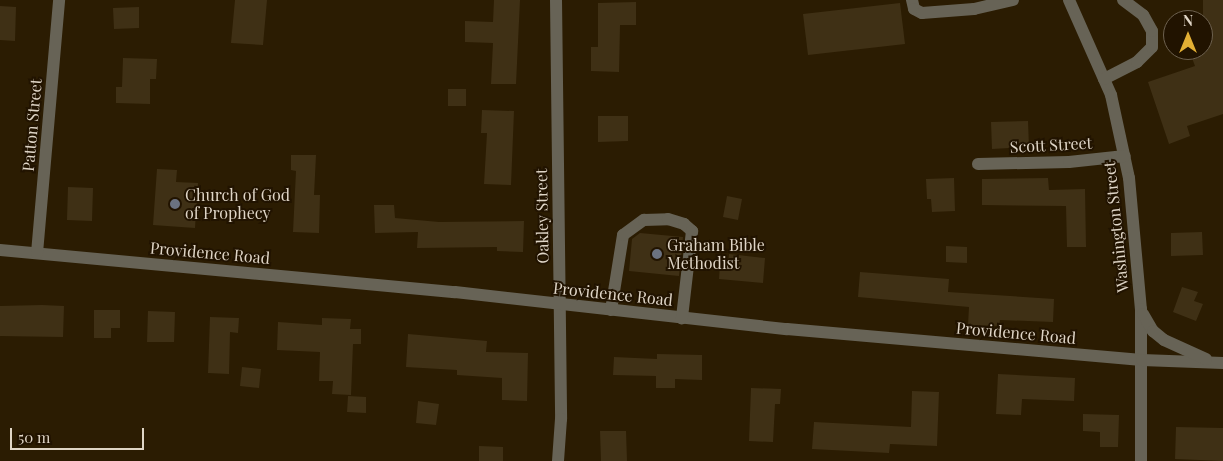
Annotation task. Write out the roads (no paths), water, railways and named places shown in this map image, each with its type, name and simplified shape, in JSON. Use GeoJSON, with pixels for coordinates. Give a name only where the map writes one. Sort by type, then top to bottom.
{"type":"FeatureCollection","features":[{"type":"Feature","properties":{"kind":"street","name":"Patton Street"},"geometry":{"type":"LineString","coordinates":[[37,253],[59,0]]}},
{"type":"Feature","properties":{"kind":"street","name":"Oakley Street"},"geometry":{"type":"LineString","coordinates":[[556,0],[560,305],[558,461]]}},
{"type":"Feature","properties":{"kind":"street"},"geometry":{"type":"LineString","coordinates":[[912,0],[914,9],[922,13],[974,9],[1013,0]]}},
{"type":"Feature","properties":{"kind":"street","name":"Washington Street"},"geometry":{"type":"LineString","coordinates":[[1069,0],[1111,95],[1125,156],[1141,309],[1141,461]]}},
{"type":"Feature","properties":{"kind":"street"},"geometry":{"type":"LineString","coordinates":[[1104,80],[1137,62],[1152,47],[1152,31],[1143,15],[1123,0]]}},
{"type":"Feature","properties":{"kind":"street","name":"Scott Street"},"geometry":{"type":"LineString","coordinates":[[978,164],[1069,162],[1125,156]]}},
{"type":"Feature","properties":{"kind":"street"},"geometry":{"type":"LineString","coordinates":[[610,310],[623,236],[644,220],[668,219],[684,224],[692,231],[682,318]]}},
{"type":"Feature","properties":{"kind":"street","name":"Providence Road"},"geometry":{"type":"LineString","coordinates":[[0,250],[682,318],[1142,360],[1218,362]]}},
{"type":"Feature","properties":{"kind":"street"},"geometry":{"type":"LineString","coordinates":[[1141,309],[1153,331],[1164,340],[1218,362]]}},
{"type":"Feature","properties":{"kind":"place","name":"Church of God of Prophecy"},"geometry":{"type":"Point","coordinates":[175,204]}},
{"type":"Feature","properties":{"kind":"place","name":"Graham Bible Methodist"},"geometry":{"type":"Point","coordinates":[657,254]}}]}
